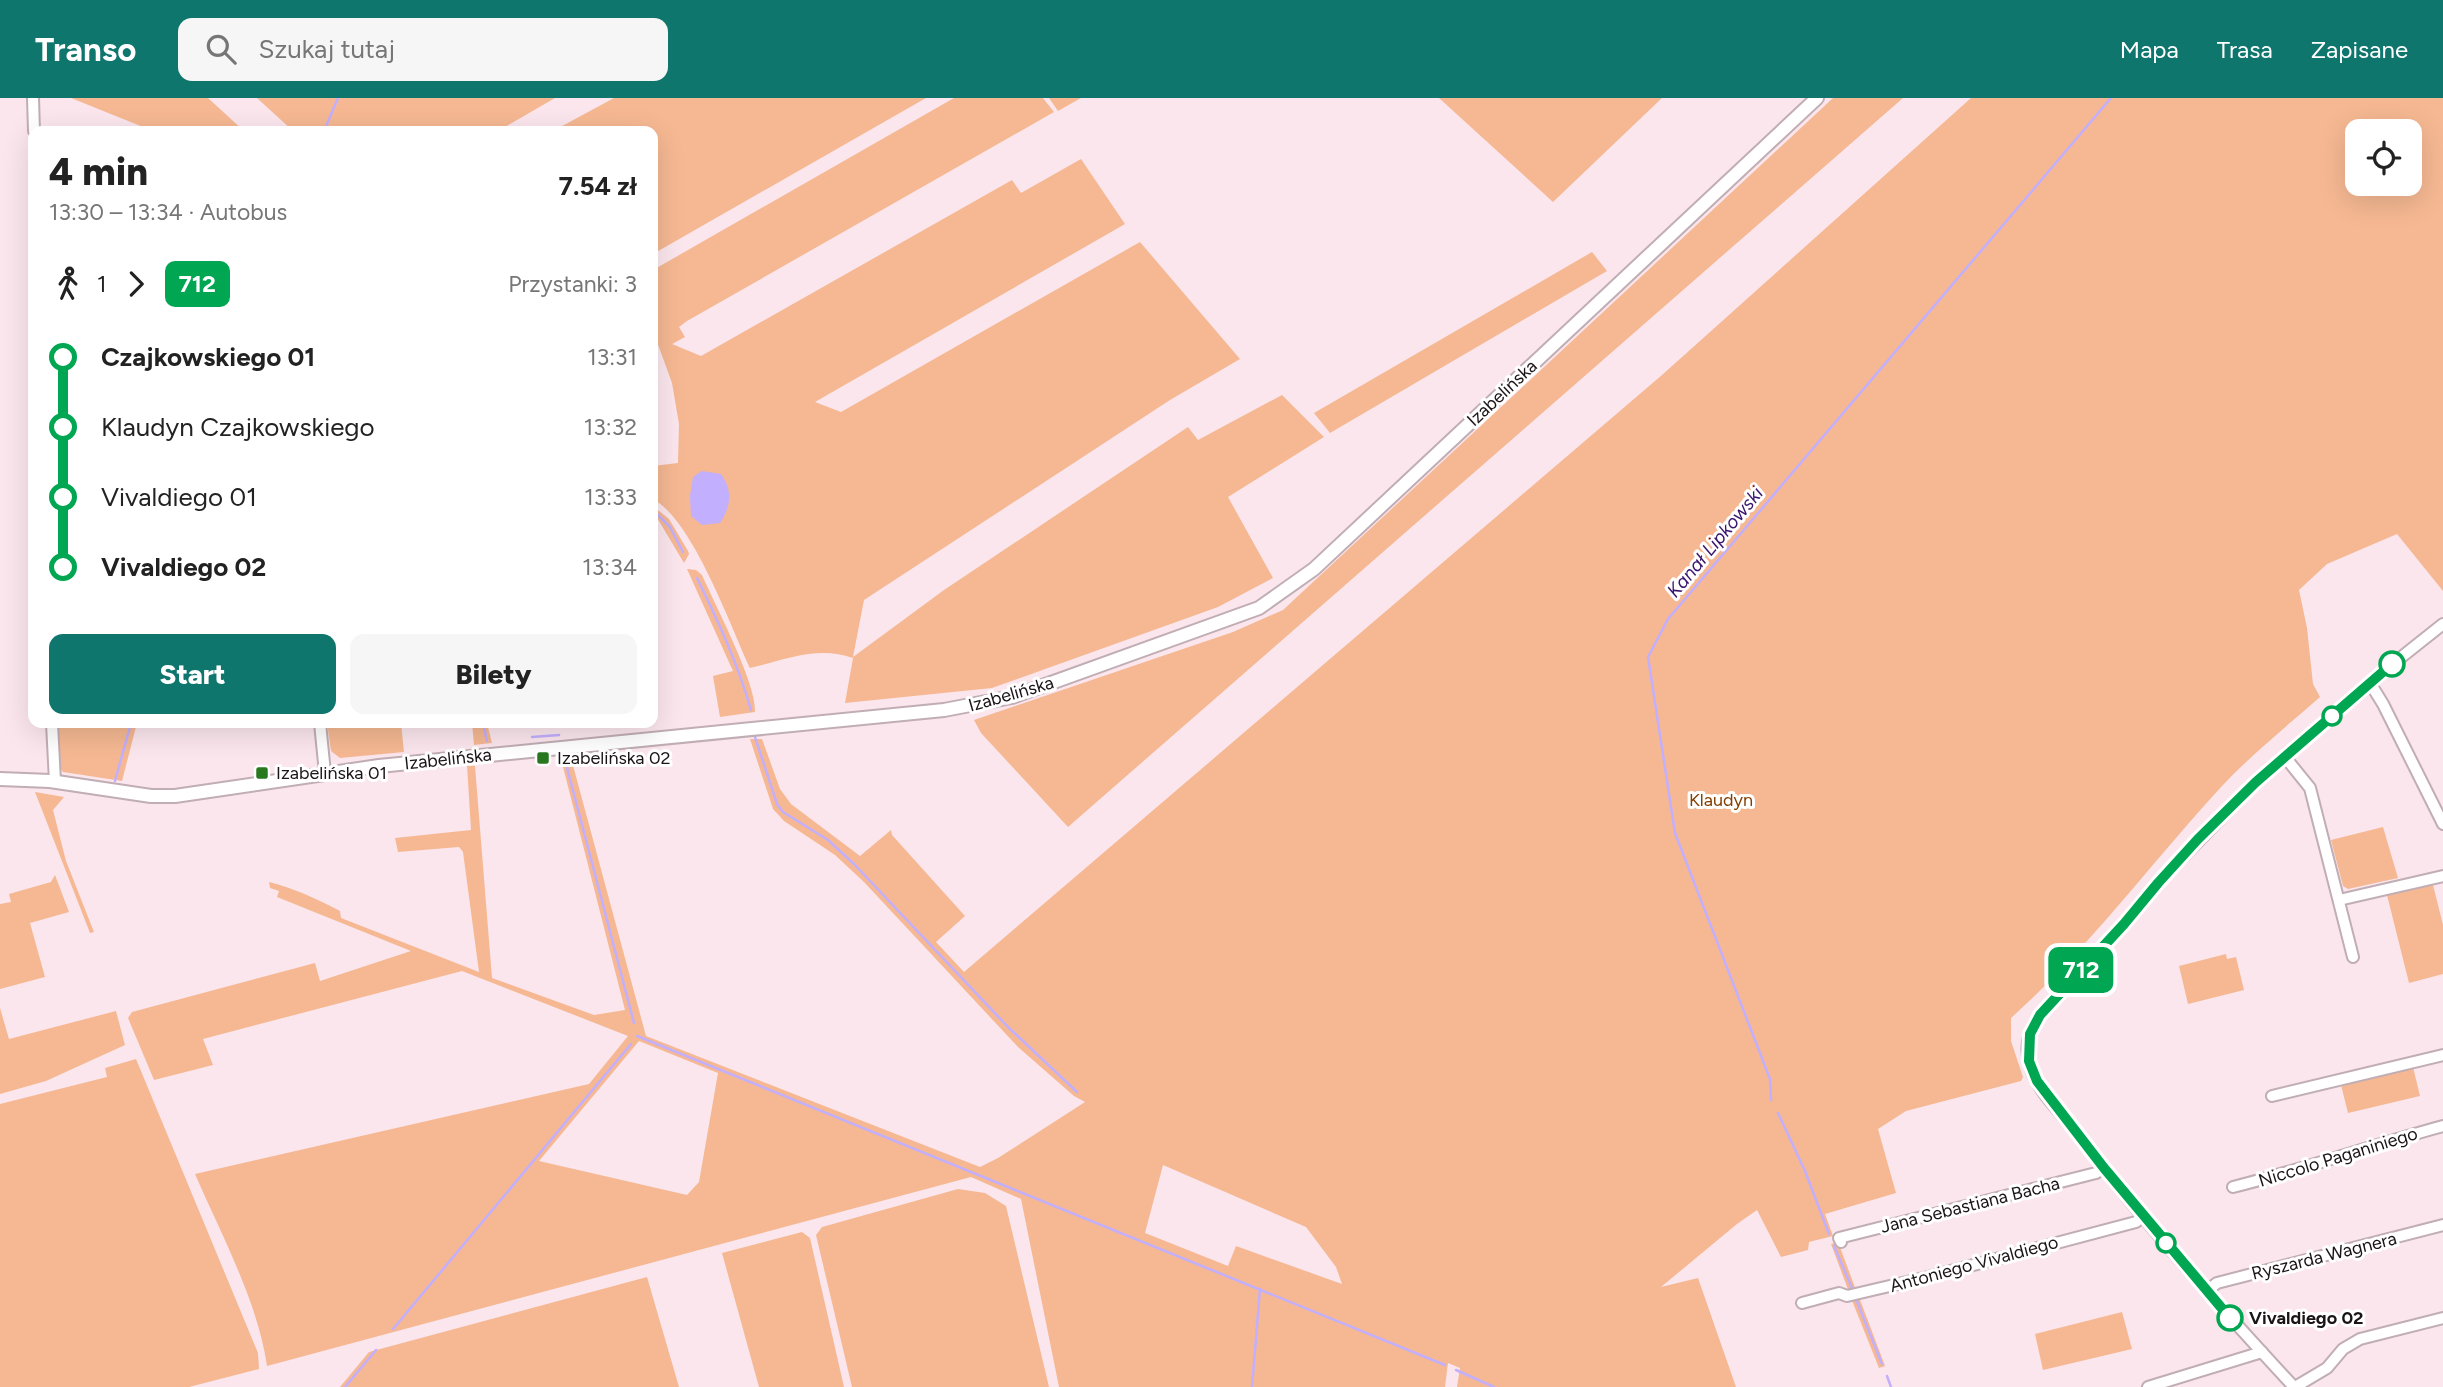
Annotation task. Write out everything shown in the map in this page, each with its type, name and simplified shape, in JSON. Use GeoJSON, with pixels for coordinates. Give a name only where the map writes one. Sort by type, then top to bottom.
{"type":"FeatureCollection","features":[{"type":"Feature","properties":{"kind":"street"},"geometry":{"type":"LineString","coordinates":[[33,98],[34,126]]}},
{"type":"Feature","properties":{"kind":"street","name":"Izabelińska"},"geometry":{"type":"LineString","coordinates":[[0,779],[55,782],[161,797],[325,773],[975,706],[1012,696],[1259,608],[1314,569],[1817,98]]}},
{"type":"Feature","properties":{"kind":"street"},"geometry":{"type":"LineString","coordinates":[[2443,624],[2256,782],[2198,839],[2040,1015],[2032,1026],[2028,1042],[2032,1072],[2046,1095],[2143,1216],[2295,1387],[2327,1368],[2343,1349],[2360,1339],[2443,1318]]}},
{"type":"Feature","properties":{"kind":"street"},"geometry":{"type":"LineString","coordinates":[[2370,683],[2443,824]]}},
{"type":"Feature","properties":{"kind":"street"},"geometry":{"type":"LineString","coordinates":[[52,728],[55,782]]}},
{"type":"Feature","properties":{"kind":"street"},"geometry":{"type":"LineString","coordinates":[[320,728],[325,773]]}},
{"type":"Feature","properties":{"kind":"street"},"geometry":{"type":"LineString","coordinates":[[2285,757],[2310,788],[2353,957]]}},
{"type":"Feature","properties":{"kind":"street"},"geometry":{"type":"LineString","coordinates":[[2339,900],[2443,876]]}},
{"type":"Feature","properties":{"kind":"street"},"geometry":{"type":"LineString","coordinates":[[2272,1096],[2443,1055]]}},
{"type":"Feature","properties":{"kind":"street","name":"Niccolo Paganiniego"},"geometry":{"type":"LineString","coordinates":[[2233,1188],[2443,1126]]}},
{"type":"Feature","properties":{"kind":"street","name":"Jana Sebastiana Bacha"},"geometry":{"type":"LineString","coordinates":[[1841,1242],[1839,1238],[2096,1173],[2104,1168]]}},
{"type":"Feature","properties":{"kind":"street","name":"Antoniego Vivaldiego"},"geometry":{"type":"LineString","coordinates":[[1802,1303],[1839,1293],[1847,1296],[1928,1277],[2136,1222],[2143,1216]]}},
{"type":"Feature","properties":{"kind":"street","name":"Ryszarda Wagnera"},"geometry":{"type":"LineString","coordinates":[[2207,1291],[2217,1283],[2443,1225]]}},
{"type":"Feature","properties":{"kind":"street"},"geometry":{"type":"LineString","coordinates":[[2148,1387],[2262,1352]]}},
{"type":"Feature","properties":{"kind":"green space"},"geometry":{"type":"Polygon","coordinates":[[[71,98],[208,98],[239,126],[141,126],[71,98]]]}},
{"type":"Feature","properties":{"kind":"green space"},"geometry":{"type":"Polygon","coordinates":[[[257,98],[555,98],[507,126],[288,126],[257,98]]]}},
{"type":"Feature","properties":{"kind":"green space"},"geometry":{"type":"Polygon","coordinates":[[[614,98],[926,98],[658,251],[658,126],[562,126],[614,98]]]}},
{"type":"Feature","properties":{"kind":"green space"},"geometry":{"type":"Polygon","coordinates":[[[954,98],[1043,98],[1054,112],[687,321],[679,327],[685,337],[672,344],[701,356],[1012,180],[1021,193],[1081,159],[1125,224],[815,402],[841,412],[1140,242],[1240,359],[1170,400],[864,600],[853,657],[944,590],[1188,427],[1198,440],[1282,395],[1324,437],[1228,497],[1273,578],[1218,607],[992,688],[845,703],[853,658],[840,654],[814,653],[750,668],[696,551],[668,511],[658,503],[658,465],[678,463],[679,424],[672,383],[658,344],[658,267],[954,98]]]}},
{"type":"Feature","properties":{"kind":"green space"},"geometry":{"type":"Polygon","coordinates":[[[1049,98],[1081,98],[1058,111],[1049,98]]]}},
{"type":"Feature","properties":{"kind":"green space"},"geometry":{"type":"Polygon","coordinates":[[[1439,98],[1662,98],[1553,202],[1439,98]]]}},
{"type":"Feature","properties":{"kind":"green space"},"geometry":{"type":"Polygon","coordinates":[[[1833,98],[1903,98],[1068,827],[981,733],[974,720],[1233,632],[1283,610],[1833,98]]]}},
{"type":"Feature","properties":{"kind":"green space","name":"Klaudyn"},"geometry":{"type":"Polygon","coordinates":[[[1971,98],[2443,98],[2443,591],[2397,534],[2327,564],[2299,590],[2307,628],[2313,684],[2320,697],[2257,751],[2222,786],[2067,963],[2011,1018],[2011,1041],[2023,1077],[2021,1081],[1906,1111],[1878,1129],[1896,1193],[1825,1214],[1833,1236],[1809,1242],[1808,1250],[1781,1257],[1757,1210],[1661,1287],[1698,1278],[1736,1387],[1457,1387],[1460,1368],[1448,1363],[1445,1387],[1059,1387],[1021,1199],[971,1177],[267,1366],[256,1317],[247,1293],[195,1174],[589,1084],[628,1036],[462,971],[203,1039],[213,1065],[154,1080],[128,1018],[132,1012],[315,963],[320,981],[411,951],[277,897],[279,891],[270,888],[269,882],[340,911],[341,918],[479,972],[463,852],[459,847],[398,852],[395,838],[471,830],[467,765],[475,766],[492,978],[594,1015],[625,1010],[561,759],[571,758],[646,1036],[980,1167],[1085,1102],[1074,1096],[1018,1047],[864,882],[835,855],[784,821],[773,809],[750,739],[762,739],[780,789],[791,804],[860,856],[891,830],[892,835],[965,916],[936,942],[964,972],[1662,375],[1971,98]],[[639,1041],[539,1161],[687,1195],[699,1182],[718,1073],[639,1041]],[[1163,1165],[1145,1233],[1228,1266],[1236,1246],[1342,1284],[1336,1267],[1306,1227],[1163,1165]]]}},
{"type":"Feature","properties":{"kind":"green space"},"geometry":{"type":"Polygon","coordinates":[[[1592,252],[1607,271],[1330,433],[1314,413],[1592,252]]]}},
{"type":"Feature","properties":{"kind":"green space"},"geometry":{"type":"Polygon","coordinates":[[[658,510],[669,519],[688,551],[684,563],[658,519],[658,510]]]}},
{"type":"Feature","properties":{"kind":"green space"},"geometry":{"type":"Polygon","coordinates":[[[687,569],[696,570],[702,575],[743,664],[754,699],[755,712],[720,717],[713,676],[733,671],[687,569]]]}},
{"type":"Feature","properties":{"kind":"green space"},"geometry":{"type":"Polygon","coordinates":[[[56,728],[136,728],[122,781],[63,772],[57,764],[56,728]]]}},
{"type":"Feature","properties":{"kind":"green space"},"geometry":{"type":"Polygon","coordinates":[[[328,728],[402,728],[404,752],[340,758],[331,751],[328,728]]]}},
{"type":"Feature","properties":{"kind":"green space"},"geometry":{"type":"Polygon","coordinates":[[[472,728],[488,728],[492,743],[474,745],[472,728]]]}},
{"type":"Feature","properties":{"kind":"green space"},"geometry":{"type":"Polygon","coordinates":[[[35,792],[64,797],[53,810],[66,861],[94,932],[90,933],[35,792]]]}},
{"type":"Feature","properties":{"kind":"green space"},"geometry":{"type":"Polygon","coordinates":[[[2383,827],[2398,878],[2348,889],[2343,886],[2331,840],[2383,827]]]}},
{"type":"Feature","properties":{"kind":"green space"},"geometry":{"type":"Polygon","coordinates":[[[55,875],[69,912],[30,923],[45,977],[0,989],[0,904],[11,902],[9,894],[51,882],[55,875]]]}},
{"type":"Feature","properties":{"kind":"green space"},"geometry":{"type":"Polygon","coordinates":[[[2433,885],[2443,925],[2443,974],[2409,983],[2387,895],[2433,885]]]}},
{"type":"Feature","properties":{"kind":"green space"},"geometry":{"type":"Polygon","coordinates":[[[2226,954],[2227,959],[2236,957],[2244,990],[2188,1004],[2179,966],[2226,954]]]}},
{"type":"Feature","properties":{"kind":"green space"},"geometry":{"type":"Polygon","coordinates":[[[0,1008],[9,1039],[116,1011],[125,1045],[46,1081],[0,1094],[0,1008]]]}},
{"type":"Feature","properties":{"kind":"green space"},"geometry":{"type":"Polygon","coordinates":[[[136,1059],[258,1353],[259,1369],[189,1387],[0,1387],[0,1104],[107,1077],[105,1068],[136,1059]]]}},
{"type":"Feature","properties":{"kind":"green space"},"geometry":{"type":"Polygon","coordinates":[[[2413,1067],[2420,1096],[2348,1113],[2341,1085],[2413,1067]]]}},
{"type":"Feature","properties":{"kind":"green space"},"geometry":{"type":"Polygon","coordinates":[[[958,1189],[985,1193],[1006,1206],[1049,1387],[852,1387],[816,1235],[822,1227],[958,1189]]]}},
{"type":"Feature","properties":{"kind":"green space"},"geometry":{"type":"Polygon","coordinates":[[[802,1232],[810,1238],[844,1387],[759,1387],[722,1253],[802,1232]]]}},
{"type":"Feature","properties":{"kind":"green space"},"geometry":{"type":"Polygon","coordinates":[[[1838,1242],[1856,1290],[1849,1292],[1831,1244],[1838,1242]]]}},
{"type":"Feature","properties":{"kind":"green space"},"geometry":{"type":"Polygon","coordinates":[[[647,1277],[679,1387],[340,1387],[369,1352],[647,1277]]]}},
{"type":"Feature","properties":{"kind":"green space"},"geometry":{"type":"Polygon","coordinates":[[[1859,1297],[1885,1366],[1879,1368],[1851,1298],[1859,1297]]]}},
{"type":"Feature","properties":{"kind":"green space"},"geometry":{"type":"Polygon","coordinates":[[[2122,1312],[2132,1349],[2043,1370],[2035,1334],[2122,1312]]]}},
{"type":"Feature","properties":{"kind":"shaded area"},"geometry":{"type":"Polygon","coordinates":[[[702,471],[721,474],[727,486],[728,505],[720,523],[702,525],[691,516],[693,477],[702,471]]]}},
{"type":"Feature","properties":{"kind":"waterway"},"geometry":{"type":"LineString","coordinates":[[326,126],[338,98]]}},
{"type":"Feature","properties":{"kind":"waterway","name":"Kanał Lipkowski"},"geometry":{"type":"LineString","coordinates":[[1771,1100],[1770,1079],[1675,833],[1648,657],[1668,619],[2111,98]]}},
{"type":"Feature","properties":{"kind":"waterway"},"geometry":{"type":"LineString","coordinates":[[658,515],[670,527],[683,552]]}},
{"type":"Feature","properties":{"kind":"waterway"},"geometry":{"type":"LineString","coordinates":[[697,578],[727,643],[751,710]]}},
{"type":"Feature","properties":{"kind":"waterway"},"geometry":{"type":"LineString","coordinates":[[115,781],[130,728]]}},
{"type":"Feature","properties":{"kind":"waterway"},"geometry":{"type":"LineString","coordinates":[[484,728],[487,741]]}},
{"type":"Feature","properties":{"kind":"waterway"},"geometry":{"type":"LineString","coordinates":[[532,737],[559,735]]}},
{"type":"Feature","properties":{"kind":"waterway"},"geometry":{"type":"LineString","coordinates":[[755,737],[777,804],[783,812],[828,840],[854,864],[1008,1027],[1077,1092]]}},
{"type":"Feature","properties":{"kind":"waterway"},"geometry":{"type":"LineString","coordinates":[[565,760],[634,1023]]}},
{"type":"Feature","properties":{"kind":"waterway"},"geometry":{"type":"LineString","coordinates":[[637,1036],[1445,1365]]}},
{"type":"Feature","properties":{"kind":"waterway"},"geometry":{"type":"LineString","coordinates":[[393,1329],[631,1044]]}},
{"type":"Feature","properties":{"kind":"waterway","name":"Kanał Lipkowski"},"geometry":{"type":"LineString","coordinates":[[1778,1113],[1805,1171],[1829,1234]]}},
{"type":"Feature","properties":{"kind":"waterway","name":"Kanał Lipkowski"},"geometry":{"type":"LineString","coordinates":[[1834,1246],[1852,1288]]}},
{"type":"Feature","properties":{"kind":"waterway"},"geometry":{"type":"LineString","coordinates":[[1252,1387],[1260,1289]]}},
{"type":"Feature","properties":{"kind":"waterway","name":"Kanał Lipkowski"},"geometry":{"type":"LineString","coordinates":[[1856,1299],[1882,1364]]}},
{"type":"Feature","properties":{"kind":"waterway"},"geometry":{"type":"LineString","coordinates":[[345,1387],[376,1350]]}},
{"type":"Feature","properties":{"kind":"waterway"},"geometry":{"type":"LineString","coordinates":[[1456,1370],[1494,1387]]}},
{"type":"Feature","properties":{"kind":"waterway","name":"Kanał Lipkowski"},"geometry":{"type":"LineString","coordinates":[[1887,1376],[1891,1387]]}},
{"type":"Feature","properties":{"kind":"bus line","name":"712"},"geometry":{"type":"LineString","coordinates":[[2230,1318],[2104,1168],[2037,1081],[2029,1061],[2028,1042],[2032,1026],[2040,1015],[2198,839],[2256,782],[2392,664]]}},
{"type":"Feature","properties":{"kind":"place","name":"Izabelińska 02"},"geometry":{"type":"Point","coordinates":[543,758]}},
{"type":"Feature","properties":{"kind":"place","name":"Izabelińska 01"},"geometry":{"type":"Point","coordinates":[262,773]}},
{"type":"Feature","properties":{"kind":"place","name":"Vivaldiego 02"},"geometry":{"type":"Point","coordinates":[2230,1318]}}]}
